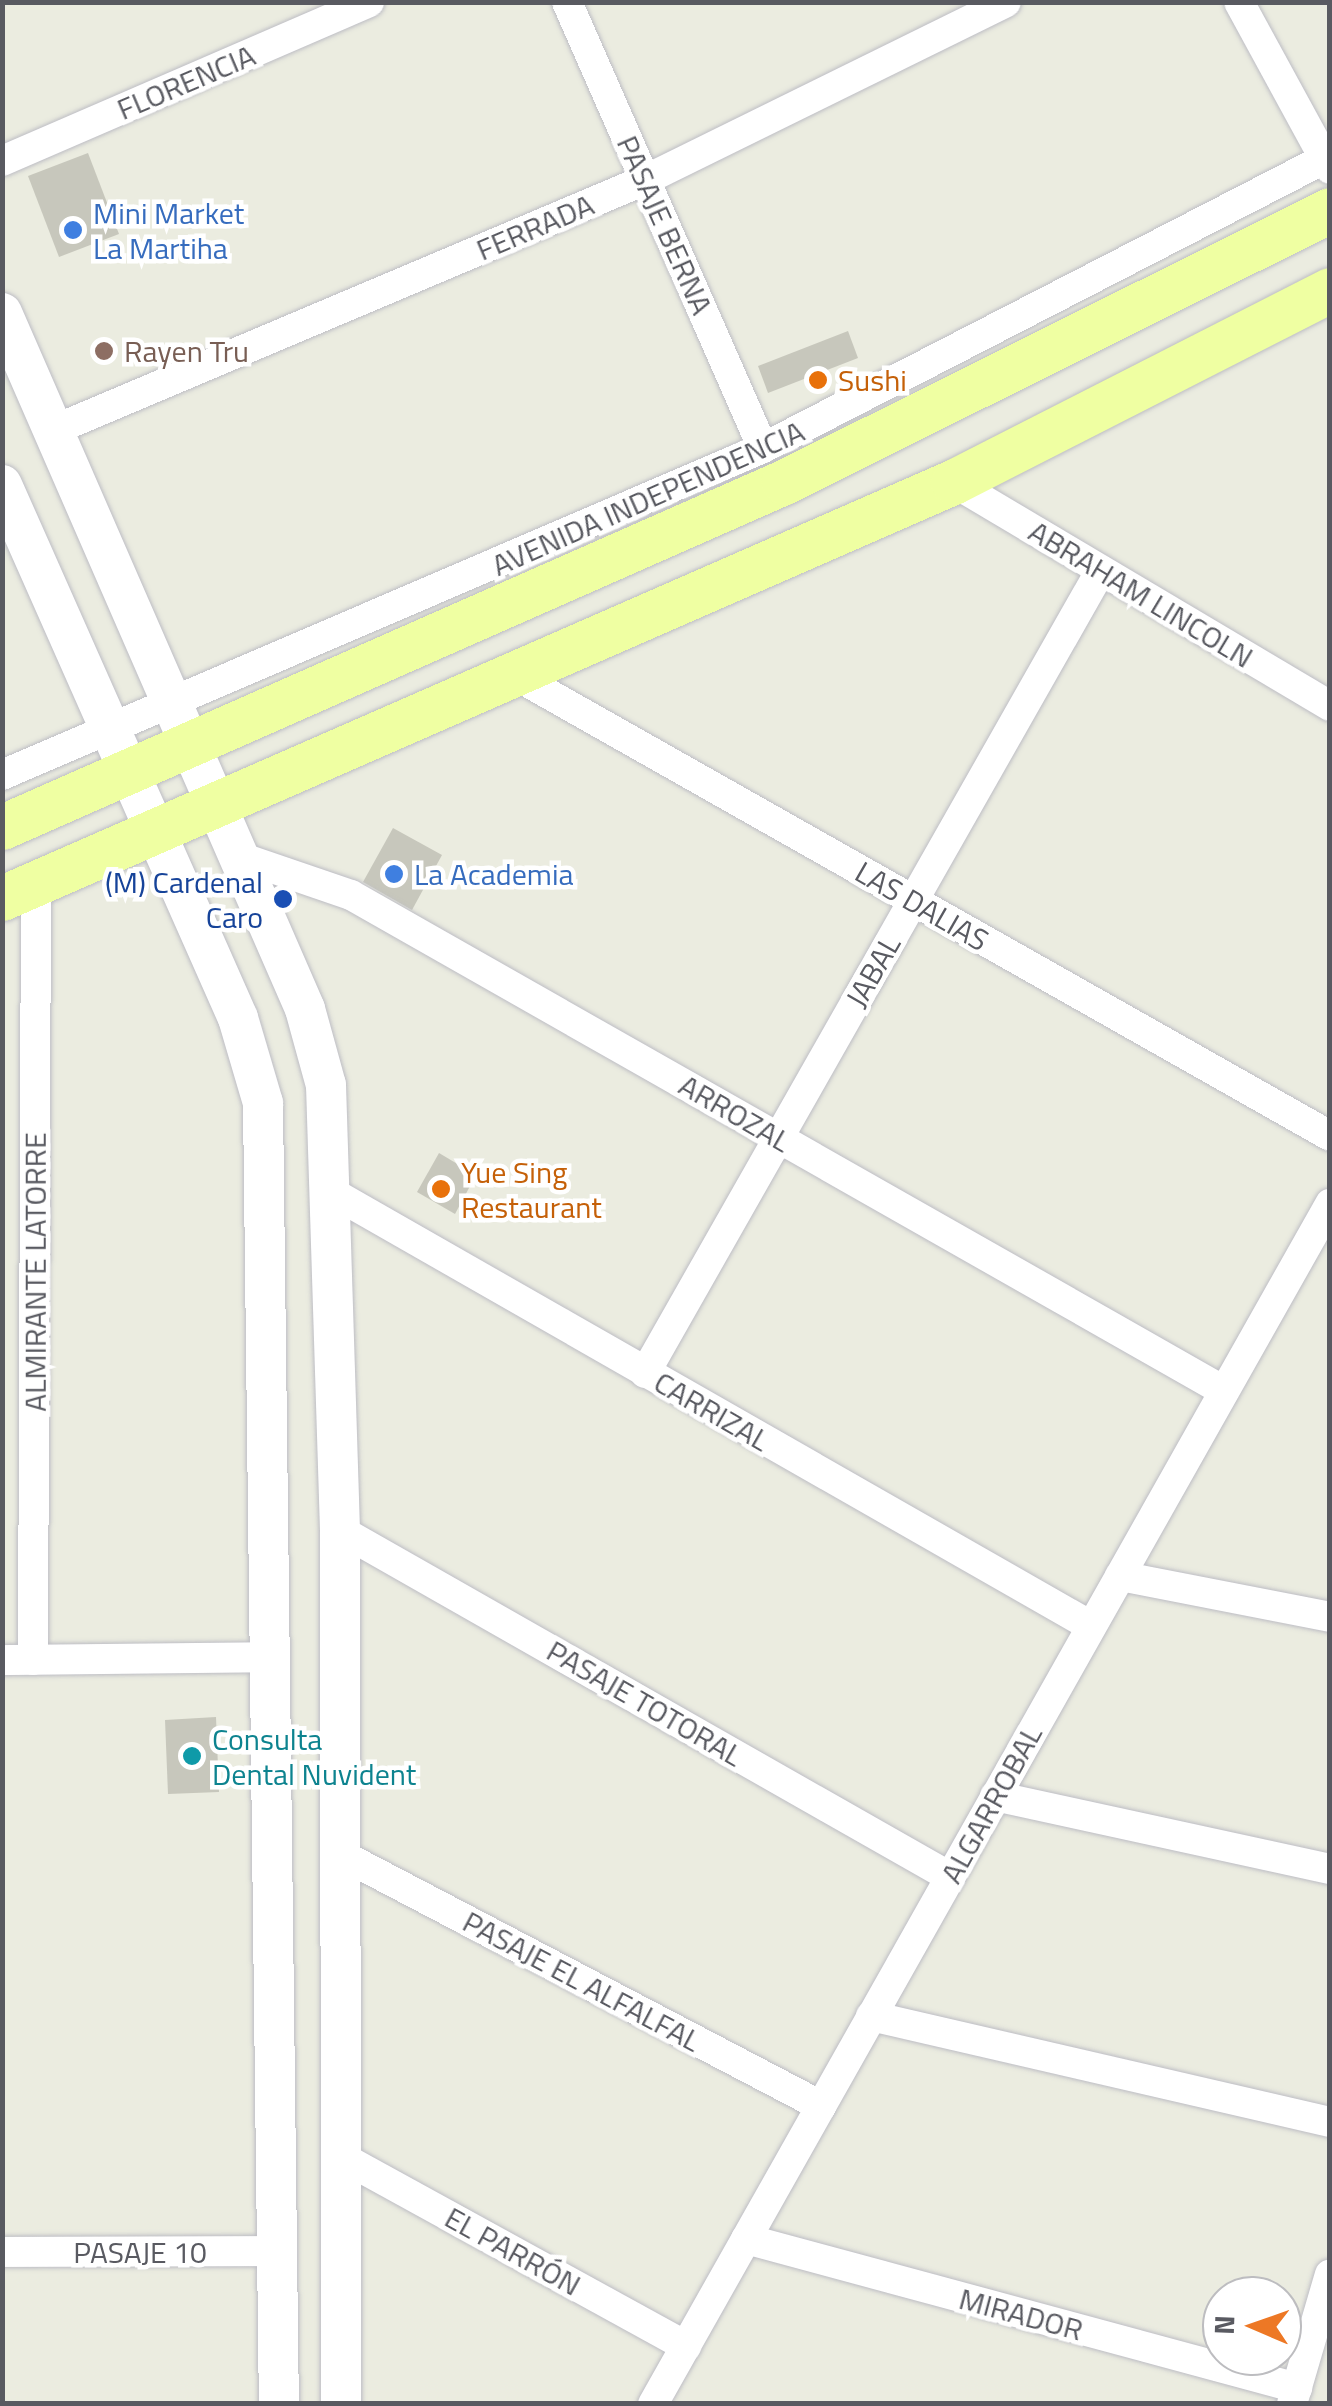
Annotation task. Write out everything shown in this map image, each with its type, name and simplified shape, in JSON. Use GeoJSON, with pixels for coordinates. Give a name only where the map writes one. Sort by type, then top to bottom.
{"type":"FeatureCollection","features":[{"type":"Feature","properties":{"kind":"main road","name":"AVENIDA INDEPENDENCIA"},"geometry":{"type":"LineString","coordinates":[[2,827],[120,751],[784,482],[1330,210]]}},
{"type":"Feature","properties":{"kind":"main road"},"geometry":{"type":"LineString","coordinates":[[19,890],[954,482],[1330,290]]}},
{"type":"Feature","properties":{"kind":"main road"},"geometry":{"type":"LineString","coordinates":[[2,314],[16,370],[54,430],[318,1046],[333,1194],[340,1530],[341,2404]]}},
{"type":"Feature","properties":{"kind":"main road"},"geometry":{"type":"LineString","coordinates":[[2,485],[238,1018],[264,1103],[279,2404]]}},
{"type":"Feature","properties":{"kind":"street","name":"FLORENCIA"},"geometry":{"type":"LineString","coordinates":[[2,161],[369,2]]}},
{"type":"Feature","properties":{"kind":"street","name":"PASAJE BERNA"},"geometry":{"type":"LineString","coordinates":[[567,2],[764,448]]}},
{"type":"Feature","properties":{"kind":"street","name":"FERRADA"},"geometry":{"type":"LineString","coordinates":[[54,430],[645,180],[1006,2]]}},
{"type":"Feature","properties":{"kind":"street"},"geometry":{"type":"LineString","coordinates":[[1239,2],[1328,162]]}},
{"type":"Feature","properties":{"kind":"street","name":"AVENIDA INDEPENDENCIA"},"geometry":{"type":"LineString","coordinates":[[181,724],[764,448],[1328,162]]}},
{"type":"Feature","properties":{"kind":"street","name":"ABRAHAM LINCOLN"},"geometry":{"type":"LineString","coordinates":[[954,482],[1330,706]]}},
{"type":"Feature","properties":{"kind":"street","name":"JABAL"},"geometry":{"type":"LineString","coordinates":[[645,1372],[1101,570]]}},
{"type":"Feature","properties":{"kind":"street","name":"LAS DALIAS"},"geometry":{"type":"LineString","coordinates":[[515,674],[1330,1136]]}},
{"type":"Feature","properties":{"kind":"street","name":"AVENIDA INDEPENDENCIA"},"geometry":{"type":"LineString","coordinates":[[2,775],[120,751]]}},
{"type":"Feature","properties":{"kind":"street","name":"ARROZAL"},"geometry":{"type":"LineString","coordinates":[[237,856],[351,895],[1224,1391]]}},
{"type":"Feature","properties":{"kind":"street","name":"ALMIRANTE LATORRE"},"geometry":{"type":"LineString","coordinates":[[19,890],[34,1660]]}},
{"type":"Feature","properties":{"kind":"street","name":"CARRIZAL"},"geometry":{"type":"LineString","coordinates":[[333,1194],[1091,1626]]}},
{"type":"Feature","properties":{"kind":"street","name":"ALGARROBAL"},"geometry":{"type":"LineString","coordinates":[[653,2404],[1330,1204]]}},
{"type":"Feature","properties":{"kind":"street","name":"PASAJE TOTORAL"},"geometry":{"type":"LineString","coordinates":[[340,1530],[950,1877]]}},
{"type":"Feature","properties":{"kind":"street"},"geometry":{"type":"LineString","coordinates":[[1120,1576],[1330,1617]]}},
{"type":"Feature","properties":{"kind":"street"},"geometry":{"type":"LineString","coordinates":[[2,1660],[273,1658]]}},
{"type":"Feature","properties":{"kind":"street"},"geometry":{"type":"LineString","coordinates":[[996,1796],[1330,1869]]}},
{"type":"Feature","properties":{"kind":"street","name":"PASAJE EL ALFALFAL"},"geometry":{"type":"LineString","coordinates":[[342,1855],[821,2106]]}},
{"type":"Feature","properties":{"kind":"street"},"geometry":{"type":"LineString","coordinates":[[871,2016],[1330,2122]]}},
{"type":"Feature","properties":{"kind":"street","name":"EL PARRÓN"},"geometry":{"type":"LineString","coordinates":[[340,2156],[686,2346]]}},
{"type":"Feature","properties":{"kind":"street","name":"MIRADOR"},"geometry":{"type":"LineString","coordinates":[[746,2240],[1294,2396]]}},
{"type":"Feature","properties":{"kind":"street","name":"PASAJE 10"},"geometry":{"type":"LineString","coordinates":[[2,2252],[278,2251]]}},
{"type":"Feature","properties":{"kind":"street"},"geometry":{"type":"LineString","coordinates":[[1294,2396],[1330,2274]]}},
{"type":"Feature","properties":{"kind":"building"},"geometry":{"type":"Polygon","coordinates":[[[88,153],[119,234],[59,257],[28,176],[88,153]]]}},
{"type":"Feature","properties":{"kind":"building"},"geometry":{"type":"Polygon","coordinates":[[[848,331],[858,358],[768,393],[758,366],[848,331]]]}},
{"type":"Feature","properties":{"kind":"building"},"geometry":{"type":"Polygon","coordinates":[[[393,828],[442,855],[412,910],[363,882],[393,828]]]}},
{"type":"Feature","properties":{"kind":"building"},"geometry":{"type":"Polygon","coordinates":[[[439,1153],[476,1175],[455,1214],[417,1192],[439,1153]]]}},
{"type":"Feature","properties":{"kind":"building","name":"Consulta Dental Nuvident"},"geometry":{"type":"Polygon","coordinates":[[[216,1717],[219,1792],[168,1794],[165,1720],[216,1717]]]}},
{"type":"Feature","properties":{"kind":"place","name":"Mini Market La Martiha"},"geometry":{"type":"Point","coordinates":[73,230]}},
{"type":"Feature","properties":{"kind":"place","name":"Rayen Tru"},"geometry":{"type":"Point","coordinates":[104,351]}},
{"type":"Feature","properties":{"kind":"place","name":"Sushi"},"geometry":{"type":"Point","coordinates":[818,380]}},
{"type":"Feature","properties":{"kind":"place","name":"La Academia"},"geometry":{"type":"Point","coordinates":[394,874]}},
{"type":"Feature","properties":{"kind":"place","name":"(M) Cardenal Caro"},"geometry":{"type":"Point","coordinates":[283,899]}},
{"type":"Feature","properties":{"kind":"place","name":"Yue Sing Restaurant"},"geometry":{"type":"Point","coordinates":[441,1189]}},
{"type":"Feature","properties":{"kind":"place","name":"Consulta Dental Nuvident"},"geometry":{"type":"Point","coordinates":[192,1756]}}]}
